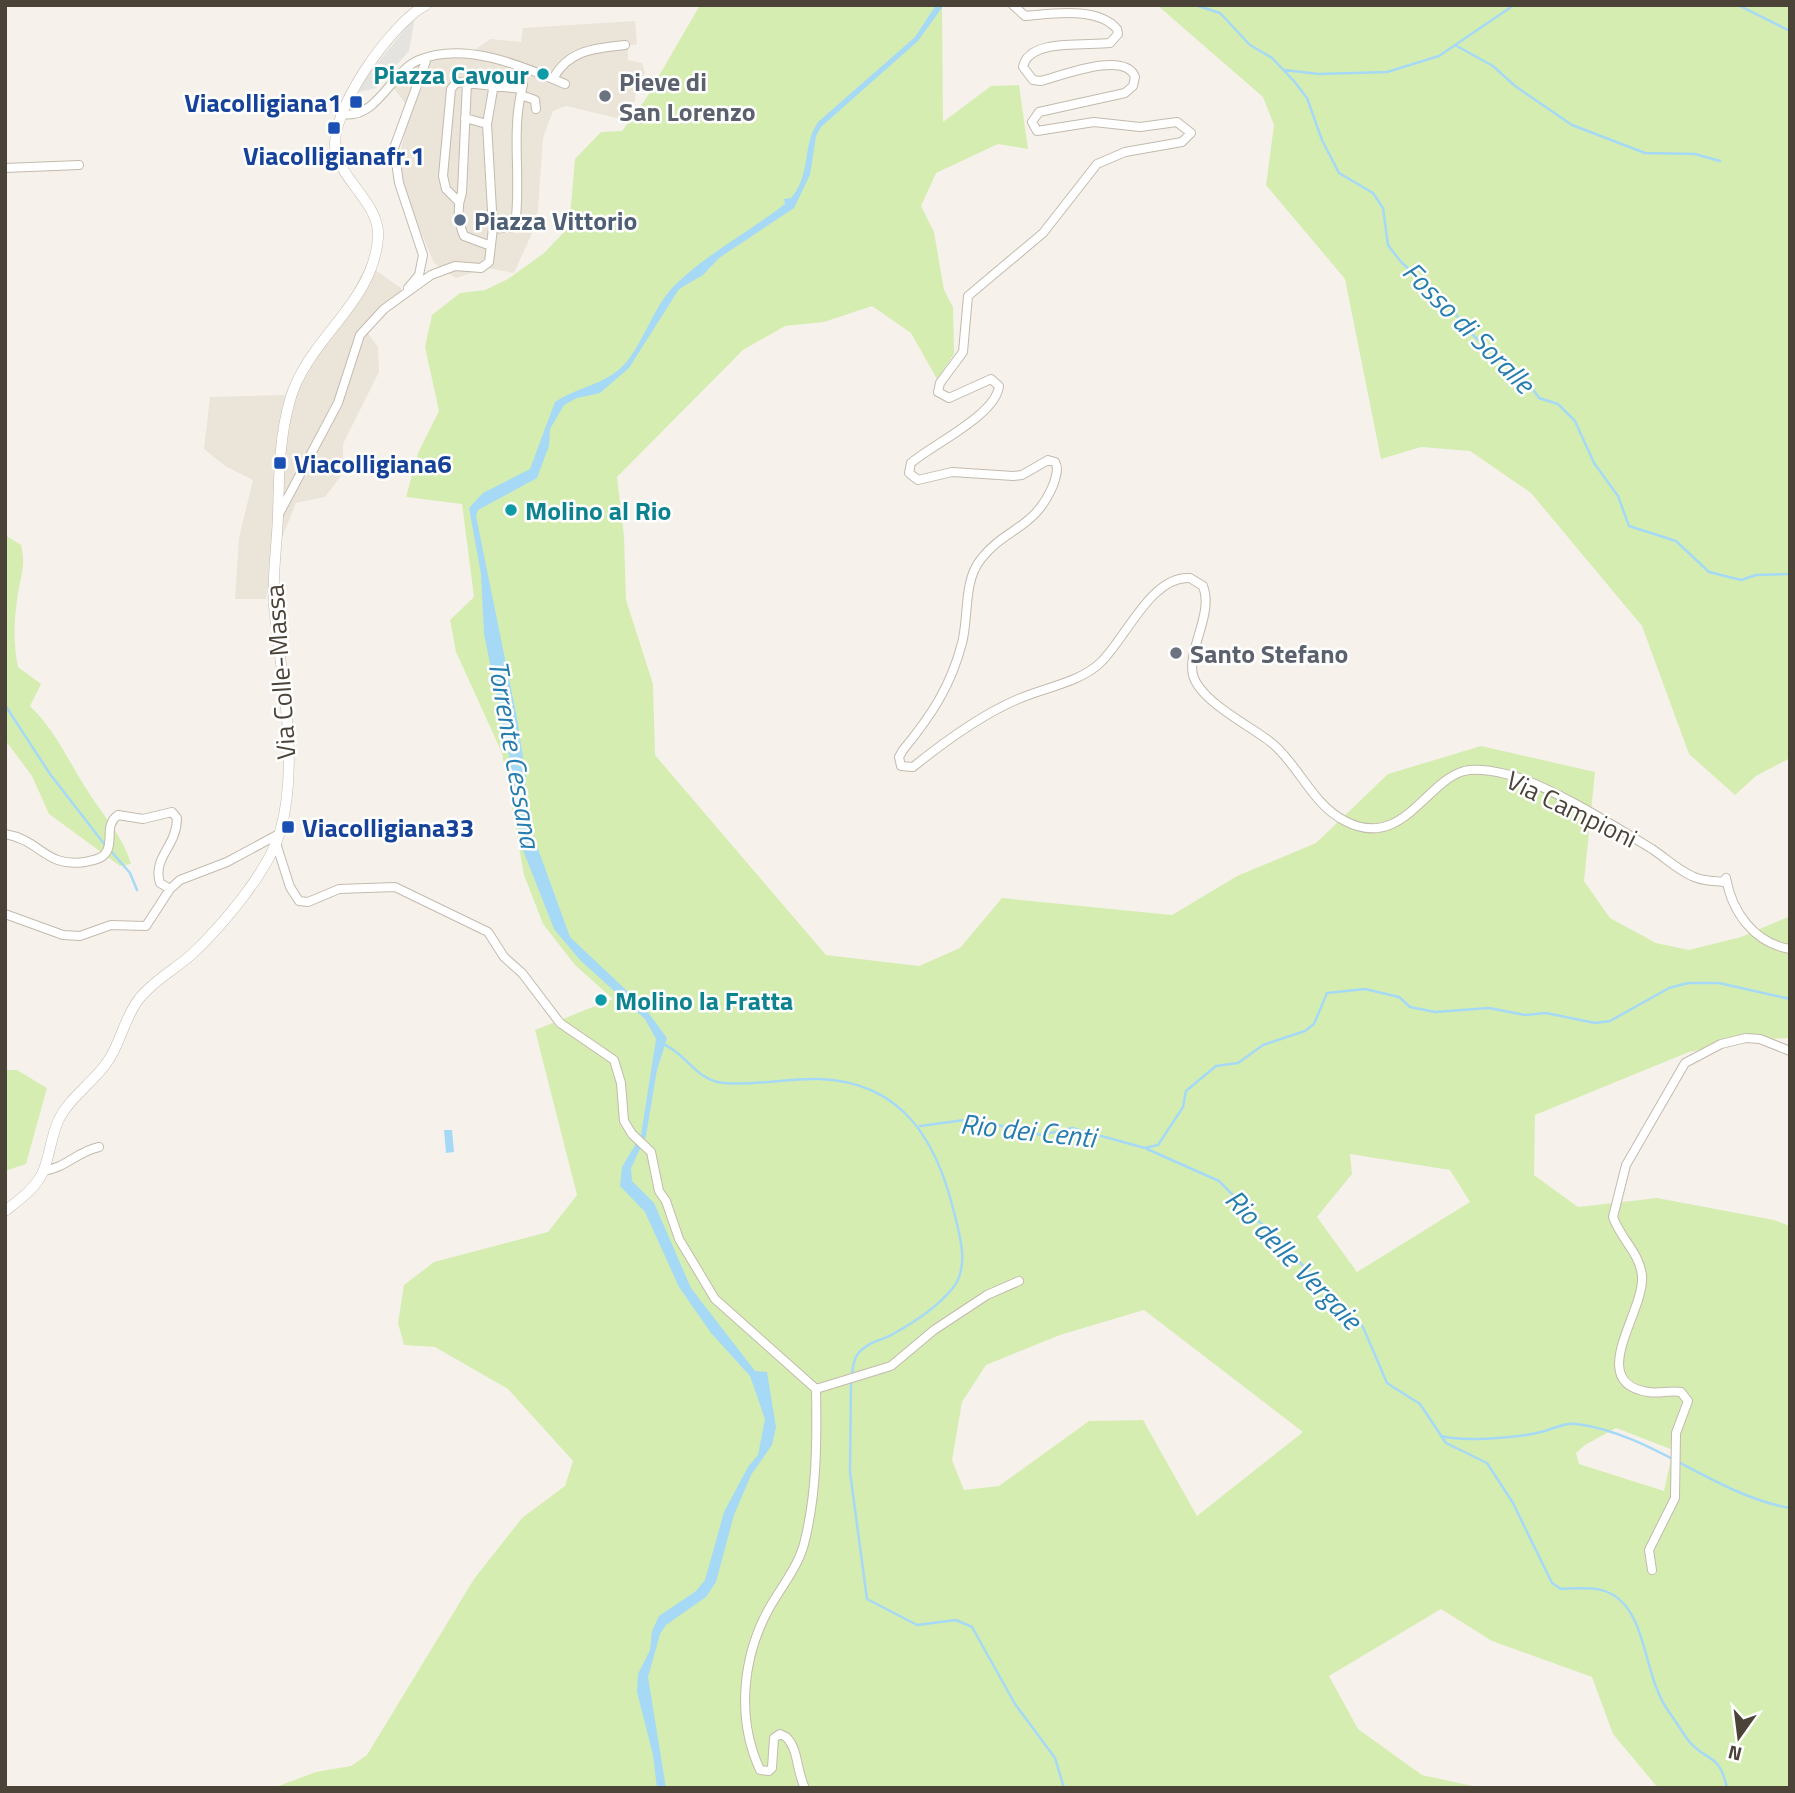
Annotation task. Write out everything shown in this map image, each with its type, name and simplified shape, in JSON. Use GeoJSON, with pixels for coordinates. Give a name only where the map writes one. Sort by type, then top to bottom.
{"type":"FeatureCollection","features":[{"type":"Feature","properties":{"kind":"street","name":"Via Colle-Massa"},"geometry":{"type":"LineString","coordinates":[[5,1212],[33,1188],[43,1171],[61,1116],[108,1061],[132,1008],[146,990],[200,945],[251,884],[278,838],[284,815],[289,736],[274,602],[283,432],[293,391],[311,356],[363,286],[378,240],[374,217],[337,156],[335,147],[342,114],[356,84],[396,31],[410,16],[426,5]]}},
{"type":"Feature","properties":{"kind":"street","name":"Via Campioni"},"geometry":{"type":"LineString","coordinates":[[1013,5],[1025,16],[1065,13],[1104,20],[1117,29],[1118,34],[1110,43],[1032,51],[1025,58],[1024,67],[1033,80],[1041,81],[1113,64],[1127,67],[1135,77],[1133,86],[1125,93],[1039,112],[1032,122],[1037,131],[1078,123],[1111,122],[1140,127],[1177,122],[1189,128],[1190,137],[1182,142],[1125,152],[1097,164],[1043,233],[968,296],[963,352],[940,383],[939,392],[949,398],[991,379],[999,386],[999,393],[988,408],[916,459],[909,472],[918,480],[952,472],[1013,476],[1022,475],[1048,460],[1055,462],[1057,471],[1049,494],[1035,516],[985,555],[974,570],[963,641],[953,675],[936,709],[903,750],[899,757],[901,766],[913,767],[1002,706],[1090,671],[1105,658],[1143,608],[1168,582],[1190,578],[1203,586],[1206,599],[1194,663],[1193,674],[1197,682],[1225,710],[1272,744],[1317,796],[1346,822],[1358,826],[1386,825],[1413,811],[1451,777],[1466,770],[1514,776],[1559,797],[1640,842],[1693,876],[1723,882],[1726,878],[1728,892],[1747,927],[1772,944],[1790,949]]}},
{"type":"Feature","properties":{"kind":"street"},"geometry":{"type":"LineString","coordinates":[[553,79],[558,69],[573,56],[588,49],[625,45]]}},
{"type":"Feature","properties":{"kind":"street"},"geometry":{"type":"LineString","coordinates":[[342,114],[349,115],[366,108],[415,61],[427,58],[486,55],[565,84]]}},
{"type":"Feature","properties":{"kind":"street"},"geometry":{"type":"LineString","coordinates":[[402,295],[419,275],[423,255],[399,183],[394,148],[427,58]]}},
{"type":"Feature","properties":{"kind":"street"},"geometry":{"type":"LineString","coordinates":[[458,201],[446,189],[443,167],[448,96],[457,82],[494,84],[522,90],[535,100],[536,109]]}},
{"type":"Feature","properties":{"kind":"street"},"geometry":{"type":"LineString","coordinates":[[467,82],[462,192],[458,201],[464,236],[491,246]]}},
{"type":"Feature","properties":{"kind":"street"},"geometry":{"type":"LineString","coordinates":[[278,517],[338,403],[360,335],[384,309],[440,271],[461,265],[481,268],[489,262],[495,230],[486,124],[494,84]]}},
{"type":"Feature","properties":{"kind":"street"},"geometry":{"type":"LineString","coordinates":[[511,228],[515,226],[518,204],[514,144],[522,90]]}},
{"type":"Feature","properties":{"kind":"street"},"geometry":{"type":"LineString","coordinates":[[465,118],[486,124]]}},
{"type":"Feature","properties":{"kind":"street"},"geometry":{"type":"LineString","coordinates":[[5,168],[79,165]]}},
{"type":"Feature","properties":{"kind":"street"},"geometry":{"type":"LineString","coordinates":[[5,834],[26,840],[58,863],[76,863],[105,855],[109,845],[109,826],[118,815],[143,820],[172,812],[177,818],[176,838],[162,856],[158,872],[160,883],[170,889]]}},
{"type":"Feature","properties":{"kind":"street"},"geometry":{"type":"LineString","coordinates":[[5,914],[63,935],[80,936],[111,925],[138,928],[146,926],[170,889],[192,873],[227,862],[278,838],[290,887],[299,901],[308,902],[339,889],[395,887],[485,930],[560,1023],[614,1060],[621,1083],[621,1112],[632,1134],[651,1152],[659,1191],[666,1201],[679,1238],[715,1299],[730,1316],[804,1375],[816,1389],[817,1465],[803,1545],[755,1641],[746,1678],[745,1697],[747,1727],[760,1770],[769,1771],[772,1768],[775,1738],[780,1734],[786,1737],[796,1754],[797,1772],[805,1788]]}},
{"type":"Feature","properties":{"kind":"street"},"geometry":{"type":"LineString","coordinates":[[1652,1570],[1649,1550],[1675,1498],[1679,1464],[1676,1433],[1687,1405],[1687,1397],[1681,1392],[1643,1391],[1628,1383],[1617,1368],[1636,1310],[1642,1277],[1638,1261],[1613,1217],[1621,1178],[1674,1079],[1689,1059],[1721,1044],[1746,1038],[1760,1038],[1790,1051]]}},
{"type":"Feature","properties":{"kind":"street"},"geometry":{"type":"LineString","coordinates":[[43,1171],[61,1167],[81,1151],[99,1147]]}},
{"type":"Feature","properties":{"kind":"street"},"geometry":{"type":"LineString","coordinates":[[816,1389],[891,1366],[918,1343],[987,1295],[1020,1281]]}},
{"type":"Feature","properties":{"kind":"shaded area"},"geometry":{"type":"Polygon","coordinates":[[[415,17],[409,51],[376,88],[359,92],[367,76],[415,17]]]}},
{"type":"Feature","properties":{"kind":"shaded area"},"geometry":{"type":"Polygon","coordinates":[[[635,21],[637,44],[628,46],[628,60],[642,63],[645,73],[638,83],[632,114],[621,119],[566,106],[553,111],[543,138],[538,210],[533,231],[514,273],[487,268],[456,278],[434,263],[402,186],[401,149],[410,110],[392,86],[415,61],[471,52],[491,39],[521,42],[523,28],[635,21]]]}},
{"type":"Feature","properties":{"kind":"shaded area"},"geometry":{"type":"Polygon","coordinates":[[[367,264],[401,288],[406,297],[383,312],[367,332],[378,347],[379,372],[343,444],[343,473],[325,497],[296,503],[281,540],[266,599],[235,599],[239,538],[253,480],[225,466],[204,449],[210,397],[285,395],[308,352],[346,304],[367,264]]]}},
{"type":"Feature","properties":{"kind":"green space"},"geometry":{"type":"Polygon","coordinates":[[[700,5],[942,5],[943,122],[991,86],[1019,85],[1028,149],[998,144],[936,173],[921,206],[934,232],[944,290],[953,307],[954,354],[937,379],[911,333],[872,306],[824,322],[785,326],[743,350],[617,477],[624,536],[626,600],[653,684],[655,755],[826,955],[919,966],[960,948],[1002,898],[1172,915],[1237,876],[1316,843],[1388,774],[1481,746],[1595,772],[1584,881],[1610,918],[1656,943],[1689,950],[1741,937],[1790,916],[1790,1038],[1746,1040],[1689,1052],[1535,1115],[1534,1175],[1578,1207],[1657,1198],[1774,1220],[1790,1226],[1790,1788],[1658,1788],[1613,1734],[1592,1677],[1492,1641],[1441,1609],[1329,1676],[1358,1729],[1422,1775],[1482,1788],[273,1788],[316,1772],[351,1766],[367,1755],[474,1579],[522,1518],[565,1486],[573,1461],[508,1389],[435,1347],[404,1345],[398,1323],[404,1285],[434,1262],[548,1232],[577,1195],[535,1030],[613,999],[575,965],[543,924],[524,875],[502,753],[456,652],[450,620],[474,597],[462,504],[406,497],[418,453],[439,411],[425,347],[432,315],[460,293],[485,290],[508,279],[544,253],[569,227],[575,159],[601,132],[622,131],[645,100],[700,5]],[[1350,1154],[1352,1174],[1317,1217],[1357,1272],[1470,1202],[1450,1170],[1350,1154]],[[1144,1310],[1060,1335],[986,1365],[962,1402],[952,1460],[964,1490],[999,1486],[1089,1421],[1143,1420],[1197,1516],[1303,1432],[1144,1310]],[[1616,1428],[1576,1453],[1579,1464],[1664,1491],[1673,1450],[1616,1428]]]}},
{"type":"Feature","properties":{"kind":"green space"},"geometry":{"type":"Polygon","coordinates":[[[1157,5],[1790,5],[1790,758],[1756,776],[1735,795],[1689,754],[1642,626],[1531,493],[1470,451],[1421,447],[1381,459],[1345,279],[1266,185],[1274,125],[1263,97],[1157,5]]]}},
{"type":"Feature","properties":{"kind":"green space"},"geometry":{"type":"Polygon","coordinates":[[[5,535],[21,545],[23,558],[15,622],[16,658],[18,667],[41,684],[30,706],[55,737],[118,836],[131,864],[120,866],[49,814],[32,776],[5,740],[5,535]]]}},
{"type":"Feature","properties":{"kind":"green space"},"geometry":{"type":"Polygon","coordinates":[[[5,1070],[17,1070],[47,1088],[26,1164],[5,1171],[5,1070]]]}},
{"type":"Feature","properties":{"kind":"water","name":"Torrente Cessana"},"geometry":{"type":"Polygon","coordinates":[[[936,5],[944,5],[918,41],[821,127],[816,136],[810,175],[794,208],[719,258],[703,275],[679,289],[629,368],[600,393],[577,398],[564,405],[550,429],[549,446],[537,478],[478,510],[476,516],[517,718],[526,777],[525,813],[570,937],[644,1007],[667,1038],[657,1070],[646,1136],[631,1168],[632,1181],[654,1203],[691,1288],[755,1371],[767,1372],[776,1427],[772,1445],[751,1475],[734,1515],[716,1582],[706,1597],[666,1625],[660,1634],[648,1677],[666,1788],[657,1788],[653,1755],[637,1692],[638,1674],[650,1650],[652,1631],[659,1616],[696,1591],[705,1580],[724,1512],[748,1467],[758,1455],[765,1419],[750,1376],[711,1333],[679,1287],[645,1212],[620,1186],[622,1167],[641,1135],[656,1039],[645,1019],[580,960],[554,929],[523,850],[511,765],[484,634],[481,574],[469,508],[483,493],[530,469],[555,402],[603,380],[621,368],[635,350],[662,301],[677,283],[703,261],[785,204],[784,199],[791,198],[801,180],[810,140],[818,122],[915,37],[936,5]]]}},
{"type":"Feature","properties":{"kind":"water"},"geometry":{"type":"Polygon","coordinates":[[[444,1130],[452,1130],[454,1152],[446,1153],[444,1130]]]}},
{"type":"Feature","properties":{"kind":"waterway","name":"Fosso di Soralle"},"geometry":{"type":"LineString","coordinates":[[1195,5],[1220,13],[1250,45],[1272,58],[1294,81],[1307,98],[1322,140],[1339,173],[1373,193],[1383,208],[1388,245],[1401,262],[1448,304],[1469,332],[1525,378],[1539,398],[1558,404],[1575,421],[1594,463],[1618,496],[1629,526],[1676,541],[1709,572],[1741,580],[1756,575],[1790,574]]}},
{"type":"Feature","properties":{"kind":"waterway"},"geometry":{"type":"LineString","coordinates":[[1284,70],[1319,74],[1387,72],[1439,56],[1514,5]]}},
{"type":"Feature","properties":{"kind":"waterway"},"geometry":{"type":"LineString","coordinates":[[1738,5],[1790,31]]}},
{"type":"Feature","properties":{"kind":"waterway"},"geometry":{"type":"LineString","coordinates":[[1455,45],[1493,66],[1515,86],[1572,125],[1645,153],[1695,154],[1720,161]]}},
{"type":"Feature","properties":{"kind":"waterway"},"geometry":{"type":"LineString","coordinates":[[5,705],[50,774],[105,845]]}},
{"type":"Feature","properties":{"kind":"waterway"},"geometry":{"type":"LineString","coordinates":[[110,850],[130,873],[137,890]]}},
{"type":"Feature","properties":{"kind":"waterway","name":"Rio dei Centi"},"geometry":{"type":"LineString","coordinates":[[920,1126],[972,1119],[1041,1135],[1072,1128],[1145,1148],[1158,1145],[1183,1107],[1186,1091],[1216,1066],[1238,1063],[1263,1045],[1305,1031],[1314,1024],[1327,993],[1365,989],[1399,997],[1410,1007],[1435,1012],[1489,1008],[1525,1015],[1546,1013],[1595,1023],[1610,1021],[1669,988],[1688,983],[1719,983],[1790,999]]}},
{"type":"Feature","properties":{"kind":"waterway"},"geometry":{"type":"LineString","coordinates":[[663,1044],[698,1072],[714,1081],[748,1084],[819,1079],[848,1083],[873,1091],[893,1103],[911,1119],[925,1139],[946,1185],[959,1231],[962,1262],[958,1281],[932,1308],[917,1319],[901,1330],[869,1344],[861,1351],[855,1360],[852,1375]]}},
{"type":"Feature","properties":{"kind":"waterway","name":"Rio delle Vergaie"},"geometry":{"type":"LineString","coordinates":[[1147,1149],[1219,1181],[1352,1315],[1363,1327],[1387,1383],[1420,1404],[1446,1443],[1487,1463],[1513,1503],[1552,1583],[1561,1589],[1603,1590],[1625,1605],[1638,1628],[1655,1683],[1667,1709],[1688,1740],[1720,1768],[1727,1788]]}},
{"type":"Feature","properties":{"kind":"waterway"},"geometry":{"type":"LineString","coordinates":[[851,1382],[850,1472],[867,1599],[917,1625],[956,1620],[972,1627],[1015,1704],[1055,1758],[1064,1788]]}},
{"type":"Feature","properties":{"kind":"waterway"},"geometry":{"type":"LineString","coordinates":[[1441,1436],[1463,1439],[1505,1437],[1577,1424],[1632,1440],[1736,1491],[1790,1508]]}},
{"type":"Feature","properties":{"kind":"tunnel"},"geometry":{"type":"LineString","coordinates":[[497,230],[511,228]]}},
{"type":"Feature","properties":{"kind":"place","name":"Piazza Cavour"},"geometry":{"type":"Point","coordinates":[543,74]}},
{"type":"Feature","properties":{"kind":"place","name":"Pieve di San Lorenzo"},"geometry":{"type":"Point","coordinates":[605,96]}},
{"type":"Feature","properties":{"kind":"place","name":"Viacolligiana1"},"geometry":{"type":"Point","coordinates":[356,102]}},
{"type":"Feature","properties":{"kind":"place","name":"Viacolligianafr.1"},"geometry":{"type":"Point","coordinates":[334,128]}},
{"type":"Feature","properties":{"kind":"place","name":"Piazza Vittorio"},"geometry":{"type":"Point","coordinates":[460,220]}},
{"type":"Feature","properties":{"kind":"place","name":"Viacolligiana6"},"geometry":{"type":"Point","coordinates":[280,463]}},
{"type":"Feature","properties":{"kind":"place","name":"Molino al Rio"},"geometry":{"type":"Point","coordinates":[511,510]}},
{"type":"Feature","properties":{"kind":"place","name":"Santo Stefano"},"geometry":{"type":"Point","coordinates":[1176,653]}},
{"type":"Feature","properties":{"kind":"place","name":"Viacolligiana33"},"geometry":{"type":"Point","coordinates":[288,827]}},
{"type":"Feature","properties":{"kind":"place","name":"Molino la Fratta"},"geometry":{"type":"Point","coordinates":[601,1000]}}]}
